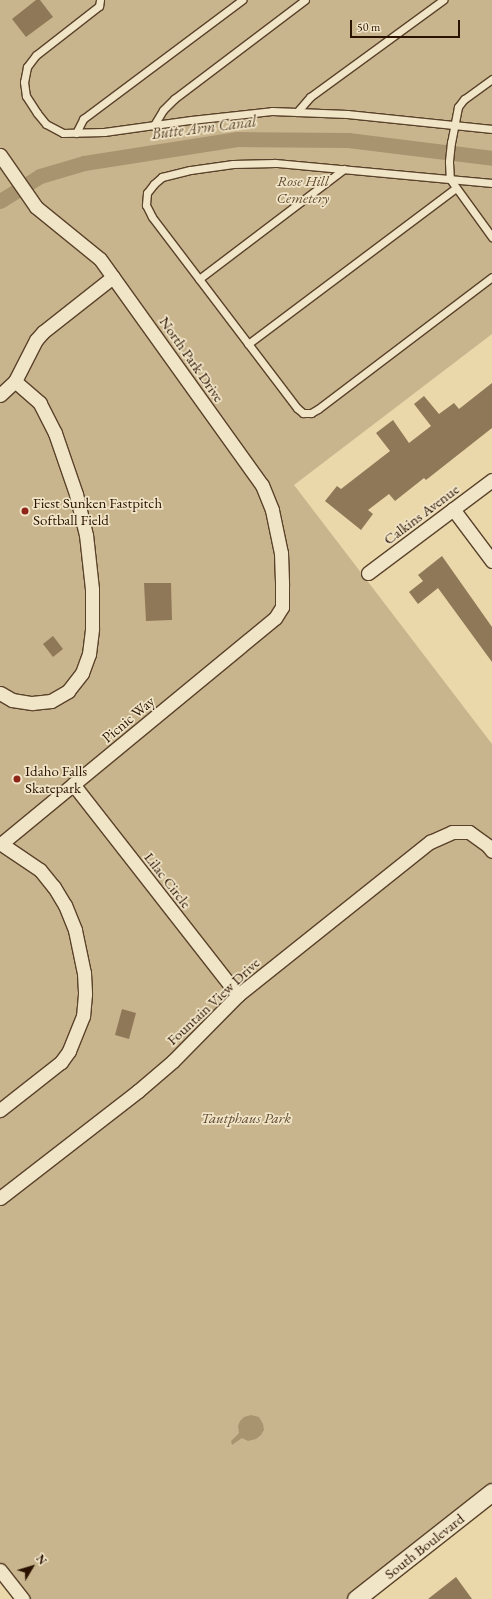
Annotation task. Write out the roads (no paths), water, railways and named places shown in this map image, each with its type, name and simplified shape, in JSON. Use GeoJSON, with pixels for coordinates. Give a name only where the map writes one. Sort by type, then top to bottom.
{"type":"FeatureCollection","features":[{"type":"Feature","properties":{"kind":"street","name":"North Park Drive"},"geometry":{"type":"LineString","coordinates":[[0,155],[36,207],[48,219],[80,241],[100,259],[262,485],[272,510],[281,553],[282,607],[275,618]]}},
{"type":"Feature","properties":{"kind":"street"},"geometry":{"type":"LineString","coordinates":[[0,395],[15,381],[36,340],[43,332],[113,278]]}},
{"type":"Feature","properties":{"kind":"street"},"geometry":{"type":"LineString","coordinates":[[0,693],[12,700],[32,703],[51,701],[68,691],[82,673],[89,654],[92,628],[92,589],[86,535],[76,494],[55,433],[40,403],[15,381]]}},
{"type":"Feature","properties":{"kind":"street","name":"Calkins Avenue"},"geometry":{"type":"LineString","coordinates":[[368,573],[492,480]]}},
{"type":"Feature","properties":{"kind":"street"},"geometry":{"type":"LineString","coordinates":[[453,509],[492,561]]}},
{"type":"Feature","properties":{"kind":"street","name":"Picnic Way"},"geometry":{"type":"LineString","coordinates":[[0,844],[275,618]]}},
{"type":"Feature","properties":{"kind":"street","name":"Lilac Circle"},"geometry":{"type":"LineString","coordinates":[[73,784],[238,995]]}},
{"type":"Feature","properties":{"kind":"street","name":"Fountain View Drive"},"geometry":{"type":"LineString","coordinates":[[0,1198],[138,1091],[173,1061],[238,995],[430,842],[452,832],[469,832],[488,846],[492,851]]}},
{"type":"Feature","properties":{"kind":"street"},"geometry":{"type":"LineString","coordinates":[[0,844],[40,870],[54,887],[65,905],[75,930],[84,972],[85,994],[83,1016],[69,1052],[61,1062],[0,1110]]}},
{"type":"Feature","properties":{"kind":"street","name":"South Boulevard"},"geometry":{"type":"LineString","coordinates":[[356,1599],[492,1492]]}},
{"type":"Feature","properties":{"kind":"street"},"geometry":{"type":"LineString","coordinates":[[0,1570],[22,1599]]}},
{"type":"Feature","properties":{"kind":"lane"},"geometry":{"type":"LineString","coordinates":[[100,0],[99,6],[36,55],[27,67],[24,82],[26,96],[36,113],[46,124],[63,133],[104,132],[272,111],[347,114],[492,129]]}},
{"type":"Feature","properties":{"kind":"lane"},"geometry":{"type":"LineString","coordinates":[[76,133],[83,119],[242,0]]}},
{"type":"Feature","properties":{"kind":"lane"},"geometry":{"type":"LineString","coordinates":[[154,125],[163,110],[174,99],[306,0]]}},
{"type":"Feature","properties":{"kind":"lane"},"geometry":{"type":"LineString","coordinates":[[297,112],[310,97],[443,0]]}},
{"type":"Feature","properties":{"kind":"lane"},"geometry":{"type":"LineString","coordinates":[[492,79],[464,99],[458,107],[451,142],[449,162],[450,179],[492,237]]}},
{"type":"Feature","properties":{"kind":"lane"},"geometry":{"type":"LineString","coordinates":[[492,183],[275,163],[233,164],[190,170],[162,177],[147,193],[146,206],[152,217],[248,344],[297,408],[303,413],[311,413],[492,277]]}},
{"type":"Feature","properties":{"kind":"lane"},"geometry":{"type":"LineString","coordinates":[[199,279],[344,169]]}},
{"type":"Feature","properties":{"kind":"lane"},"geometry":{"type":"LineString","coordinates":[[248,344],[456,188]]}},
{"type":"Feature","properties":{"kind":"waterway","name":"Butte Arm Canal"},"geometry":{"type":"LineString","coordinates":[[0,201],[40,176],[84,163],[237,139],[348,140],[492,158]]}},
{"type":"Feature","properties":{"kind":"place","name":"Fiest Sunken Fastpitch Softball Field"},"geometry":{"type":"Point","coordinates":[25,511]}},
{"type":"Feature","properties":{"kind":"place","name":"Idaho Falls Skatepark"},"geometry":{"type":"Point","coordinates":[17,779]}},
{"type":"Feature","properties":{"kind":"park label","name":"Rose Hill Cemetery"},"geometry":{"type":"Point","coordinates":[303,188]}},
{"type":"Feature","properties":{"kind":"park label","name":"Tautphaus Park"},"geometry":{"type":"Point","coordinates":[246,1118]}}]}
